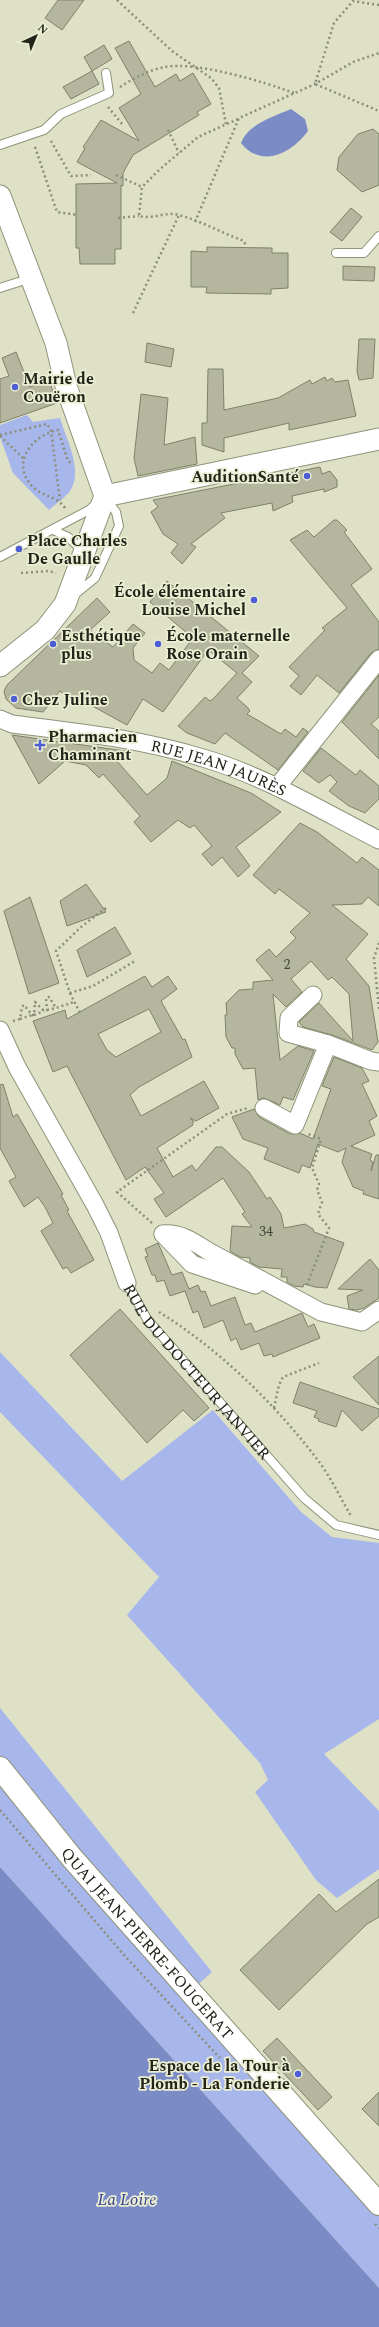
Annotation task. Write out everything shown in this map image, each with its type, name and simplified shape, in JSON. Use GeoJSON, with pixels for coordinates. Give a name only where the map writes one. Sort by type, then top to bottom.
{"type":"FeatureCollection","features":[{"type":"Feature","properties":{"kind":"main road","name":"QUAI JEAN-PIERRE-FOUGERAT"},"geometry":{"type":"LineString","coordinates":[[0,1768],[72,1858],[376,2213]]}},
{"type":"Feature","properties":{"kind":"street"},"geometry":{"type":"LineString","coordinates":[[0,196],[56,343],[66,386],[105,496],[85,553],[64,604],[45,630],[0,666]]}},
{"type":"Feature","properties":{"kind":"street"},"geometry":{"type":"LineString","coordinates":[[105,496],[379,439]]}},
{"type":"Feature","properties":{"kind":"street"},"geometry":{"type":"LineString","coordinates":[[277,787],[379,659]]}},
{"type":"Feature","properties":{"kind":"street","name":"RUE JEAN JAURÈS"},"geometry":{"type":"LineString","coordinates":[[0,719],[12,724],[136,741],[204,758],[277,787],[379,840]]}},
{"type":"Feature","properties":{"kind":"street"},"geometry":{"type":"LineString","coordinates":[[313,995],[289,1018],[288,1033],[328,1044],[371,1061],[379,1062]]}},
{"type":"Feature","properties":{"kind":"street","name":"RUE DU DOCTEUR JANVIER"},"geometry":{"type":"LineString","coordinates":[[3,1026],[17,1067],[109,1233],[127,1283]]}},
{"type":"Feature","properties":{"kind":"street"},"geometry":{"type":"LineString","coordinates":[[264,1108],[295,1125],[328,1044]]}},
{"type":"Feature","properties":{"kind":"street"},"geometry":{"type":"LineString","coordinates":[[163,1234],[192,1264],[300,1300],[321,1312],[362,1322],[379,1310]]}},
{"type":"Feature","properties":{"kind":"lane"},"geometry":{"type":"LineString","coordinates":[[0,145],[44,130],[61,114],[109,93],[106,73]]}},
{"type":"Feature","properties":{"kind":"lane"},"geometry":{"type":"LineString","coordinates":[[336,253],[364,253],[379,236]]}},
{"type":"Feature","properties":{"kind":"lane"},"geometry":{"type":"LineString","coordinates":[[0,288],[32,278]]}},
{"type":"Feature","properties":{"kind":"lane"},"geometry":{"type":"LineString","coordinates":[[0,557],[89,510],[105,496],[116,512],[119,526],[95,578],[64,604]]}},
{"type":"Feature","properties":{"kind":"lane"},"geometry":{"type":"LineString","coordinates":[[53,530],[68,537],[85,553]]}},
{"type":"Feature","properties":{"kind":"lane","name":"RUE DU DOCTEUR JANVIER"},"geometry":{"type":"LineString","coordinates":[[127,1283],[147,1319],[304,1498],[336,1525],[379,1535]]}},
{"type":"Feature","properties":{"kind":"path"},"geometry":{"type":"LineString","coordinates":[[117,0],[172,51],[198,68],[219,88],[226,124]]}},
{"type":"Feature","properties":{"kind":"path"},"geometry":{"type":"LineString","coordinates":[[315,84],[334,23],[353,1],[379,5]]}},
{"type":"Feature","properties":{"kind":"path"},"geometry":{"type":"LineString","coordinates":[[139,216],[142,188],[198,137],[315,84],[353,62],[379,53]]}},
{"type":"Feature","properties":{"kind":"path"},"geometry":{"type":"LineString","coordinates":[[109,93],[150,71],[166,66],[198,68],[250,80],[294,93]]}},
{"type":"Feature","properties":{"kind":"path"},"geometry":{"type":"LineString","coordinates":[[315,84],[379,111]]}},
{"type":"Feature","properties":{"kind":"path"},"geometry":{"type":"LineString","coordinates":[[101,97],[123,125]]}},
{"type":"Feature","properties":{"kind":"path"},"geometry":{"type":"LineString","coordinates":[[196,222],[239,118]]}},
{"type":"Feature","properties":{"kind":"path"},"geometry":{"type":"LineString","coordinates":[[44,130],[71,176],[91,175]]}},
{"type":"Feature","properties":{"kind":"path"},"geometry":{"type":"LineString","coordinates":[[168,130],[179,153]]}},
{"type":"Feature","properties":{"kind":"path"},"geometry":{"type":"LineString","coordinates":[[31,135],[58,212],[78,215]]}},
{"type":"Feature","properties":{"kind":"path"},"geometry":{"type":"LineString","coordinates":[[116,175],[142,188]]}},
{"type":"Feature","properties":{"kind":"path"},"geometry":{"type":"LineString","coordinates":[[118,218],[139,216],[148,219],[165,214],[179,215],[244,241],[246,246]]}},
{"type":"Feature","properties":{"kind":"path"},"geometry":{"type":"LineString","coordinates":[[133,313],[179,215]]}},
{"type":"Feature","properties":{"kind":"path"},"geometry":{"type":"LineString","coordinates":[[0,436],[47,424],[51,431],[60,500],[72,519]]}},
{"type":"Feature","properties":{"kind":"path"},"geometry":{"type":"LineString","coordinates":[[60,500],[42,493],[32,486],[25,472],[24,458],[26,450],[51,431],[58,430],[68,461],[78,468],[95,469]]}},
{"type":"Feature","properties":{"kind":"path"},"geometry":{"type":"LineString","coordinates":[[0,436],[24,458]]}},
{"type":"Feature","properties":{"kind":"path"},"geometry":{"type":"LineString","coordinates":[[21,573],[48,571]]}},
{"type":"Feature","properties":{"kind":"path"},"geometry":{"type":"LineString","coordinates":[[80,1013],[70,993],[56,951],[81,927],[106,908]]}},
{"type":"Feature","properties":{"kind":"path"},"geometry":{"type":"LineString","coordinates":[[379,943],[374,958],[379,1009]]}},
{"type":"Feature","properties":{"kind":"path"},"geometry":{"type":"LineString","coordinates":[[70,993],[92,986],[135,961]]}},
{"type":"Feature","properties":{"kind":"path"},"geometry":{"type":"LineString","coordinates":[[46,1011],[46,998],[48,997],[56,1008]]}},
{"type":"Feature","properties":{"kind":"path"},"geometry":{"type":"LineString","coordinates":[[33,1015],[36,1002],[46,1011]]}},
{"type":"Feature","properties":{"kind":"path"},"geometry":{"type":"LineString","coordinates":[[3,1026],[74,1002]]}},
{"type":"Feature","properties":{"kind":"path"},"geometry":{"type":"LineString","coordinates":[[20,1019],[22,1007],[24,1006],[33,1015]]}},
{"type":"Feature","properties":{"kind":"path"},"geometry":{"type":"LineString","coordinates":[[163,1234],[117,1192],[227,1114],[252,1106],[264,1108]]}},
{"type":"Feature","properties":{"kind":"path"},"geometry":{"type":"LineString","coordinates":[[295,1125],[304,1132],[321,1139],[312,1168],[319,1184],[317,1190],[322,1202],[318,1214],[329,1228],[311,1277],[300,1300]]}},
{"type":"Feature","properties":{"kind":"path"},"geometry":{"type":"LineString","coordinates":[[136,1301],[140,1300],[175,1322],[227,1364],[274,1409],[318,1459],[361,1532]]}},
{"type":"Feature","properties":{"kind":"path"},"geometry":{"type":"LineString","coordinates":[[274,1409],[279,1385],[283,1377],[319,1363]]}},
{"type":"Feature","properties":{"kind":"path"},"geometry":{"type":"LineString","coordinates":[[0,1810],[119,1949],[226,2064]]}},
{"type":"Feature","properties":{"kind":"path"},"geometry":{"type":"LineString","coordinates":[[376,2213],[379,2228]]}},
{"type":"Feature","properties":{"kind":"shaded area"},"geometry":{"type":"Polygon","coordinates":[[[27,415],[33,422],[60,418],[75,465],[74,483],[70,491],[63,499],[49,510],[13,473],[0,437],[0,425],[27,415]]]}},
{"type":"Feature","properties":{"kind":"shaded area"},"geometry":{"type":"Polygon","coordinates":[[[0,1352],[122,1481],[213,1410],[301,1512],[332,1537],[379,1543],[379,1719],[324,1754],[379,1811],[379,1869],[337,1898],[316,1880],[255,1792],[268,1780],[260,1763],[127,1615],[159,1577],[0,1412],[0,1352]]]}},
{"type":"Feature","properties":{"kind":"shaded area"},"geometry":{"type":"Polygon","coordinates":[[[0,1708],[212,1972],[183,1998],[379,2211],[379,2288],[0,1867],[0,1708]]]}},
{"type":"Feature","properties":{"kind":"water"},"geometry":{"type":"Polygon","coordinates":[[[291,109],[305,119],[308,131],[294,146],[276,155],[267,156],[258,155],[249,151],[241,143],[244,136],[255,126],[269,118],[291,109]]]}},
{"type":"Feature","properties":{"kind":"water","name":"La Loire"},"geometry":{"type":"Polygon","coordinates":[[[0,1867],[379,2288],[379,2327],[0,2327],[0,1867]]]}},
{"type":"Feature","properties":{"kind":"building"},"geometry":{"type":"Polygon","coordinates":[[[58,0],[84,0],[62,30],[45,18],[58,0]]]}},
{"type":"Feature","properties":{"kind":"building"},"geometry":{"type":"Polygon","coordinates":[[[129,41],[155,87],[176,74],[180,81],[193,73],[211,104],[197,112],[199,115],[133,155],[123,173],[123,186],[121,185],[121,249],[115,249],[115,264],[80,264],[79,248],[76,248],[76,184],[117,183],[77,162],[85,148],[83,147],[101,120],[139,141],[119,108],[141,94],[115,48],[129,41]]]}},
{"type":"Feature","properties":{"kind":"building"},"geometry":{"type":"Polygon","coordinates":[[[104,45],[112,59],[92,71],[84,57],[104,45]]]}},
{"type":"Feature","properties":{"kind":"building"},"geometry":{"type":"Polygon","coordinates":[[[92,71],[99,84],[71,99],[63,87],[92,71]]]}},
{"type":"Feature","properties":{"kind":"building"},"geometry":{"type":"Polygon","coordinates":[[[373,129],[379,134],[379,185],[362,192],[337,170],[339,157],[358,134],[373,129]]]}},
{"type":"Feature","properties":{"kind":"building"},"geometry":{"type":"Polygon","coordinates":[[[351,208],[362,217],[342,241],[330,232],[351,208]]]}},
{"type":"Feature","properties":{"kind":"building"},"geometry":{"type":"Polygon","coordinates":[[[207,247],[272,248],[272,253],[288,253],[288,288],[271,289],[271,294],[206,293],[207,287],[191,287],[191,251],[207,252],[207,247]]]}},
{"type":"Feature","properties":{"kind":"building"},"geometry":{"type":"Polygon","coordinates":[[[343,266],[375,267],[374,281],[343,280],[343,266]]]}},
{"type":"Feature","properties":{"kind":"building"},"geometry":{"type":"Polygon","coordinates":[[[359,339],[375,339],[373,378],[359,380],[357,371],[359,339]]]}},
{"type":"Feature","properties":{"kind":"building"},"geometry":{"type":"Polygon","coordinates":[[[147,343],[174,349],[171,367],[145,362],[147,343]]]}},
{"type":"Feature","properties":{"kind":"building","name":"Mairie de Couëron"},"geometry":{"type":"Polygon","coordinates":[[[16,352],[30,387],[49,380],[57,403],[0,423],[0,379],[9,376],[2,358],[16,352]]]}},
{"type":"Feature","properties":{"kind":"building"},"geometry":{"type":"Polygon","coordinates":[[[208,369],[223,369],[224,410],[278,398],[310,380],[312,384],[325,377],[327,381],[332,378],[335,382],[348,380],[356,416],[289,430],[289,423],[224,438],[224,452],[202,445],[202,423],[207,423],[208,369]]]}},
{"type":"Feature","properties":{"kind":"building"},"geometry":{"type":"Polygon","coordinates":[[[141,394],[168,398],[164,445],[195,437],[197,464],[138,476],[134,458],[141,394]]]}},
{"type":"Feature","properties":{"kind":"building"},"geometry":{"type":"Polygon","coordinates":[[[320,467],[322,474],[330,471],[337,480],[337,487],[324,492],[324,489],[292,496],[293,502],[273,511],[272,503],[221,513],[225,518],[191,544],[196,547],[182,564],[171,553],[178,544],[163,534],[151,512],[158,507],[153,500],[320,467]]]}},
{"type":"Feature","properties":{"kind":"building"},"geometry":{"type":"Polygon","coordinates":[[[334,520],[337,520],[347,530],[344,532],[372,569],[351,585],[379,622],[379,649],[371,653],[339,693],[317,675],[301,695],[290,686],[299,676],[289,667],[325,630],[322,628],[347,608],[290,540],[307,530],[314,537],[334,520]]]}},
{"type":"Feature","properties":{"kind":"building"},"geometry":{"type":"Polygon","coordinates":[[[167,581],[259,656],[242,673],[252,682],[237,698],[250,711],[247,714],[281,734],[285,729],[296,737],[303,728],[308,732],[278,770],[225,733],[215,744],[187,733],[178,726],[205,697],[210,701],[213,699],[237,673],[208,650],[163,712],[143,699],[127,725],[85,702],[80,707],[60,691],[43,712],[16,708],[6,699],[4,691],[7,685],[97,598],[110,612],[90,630],[113,647],[133,624],[145,633],[133,648],[134,660],[152,673],[160,663],[169,670],[193,638],[150,602],[167,581]]]}},
{"type":"Feature","properties":{"kind":"building"},"geometry":{"type":"Polygon","coordinates":[[[379,675],[379,717],[371,724],[379,731],[379,759],[342,722],[379,675]]]}},
{"type":"Feature","properties":{"kind":"building"},"geometry":{"type":"Polygon","coordinates":[[[12,735],[125,751],[116,760],[147,795],[167,778],[172,761],[251,793],[281,812],[236,847],[250,866],[238,877],[222,857],[212,866],[202,854],[212,846],[194,825],[190,828],[178,820],[151,842],[134,822],[140,816],[103,774],[99,778],[86,765],[65,761],[39,784],[12,735]]]}},
{"type":"Feature","properties":{"kind":"building"},"geometry":{"type":"Polygon","coordinates":[[[321,748],[356,775],[360,770],[379,786],[379,799],[365,813],[349,806],[329,791],[337,782],[330,775],[319,783],[303,771],[321,748]]]}},
{"type":"Feature","properties":{"kind":"building"},"geometry":{"type":"Polygon","coordinates":[[[300,823],[317,832],[357,863],[362,857],[379,870],[379,906],[368,897],[362,904],[332,905],[368,934],[346,959],[369,986],[378,1042],[372,1050],[332,1035],[303,1027],[299,1022],[319,1003],[353,1041],[349,994],[332,977],[328,980],[311,961],[291,979],[302,992],[286,1007],[273,994],[280,1060],[298,1046],[314,1051],[293,1100],[283,1097],[280,1105],[264,1098],[258,1100],[255,1068],[243,1069],[235,1054],[235,1048],[232,1048],[226,1037],[225,1015],[227,1015],[226,1003],[239,990],[253,989],[253,982],[273,980],[256,960],[269,949],[276,957],[296,938],[290,932],[310,913],[279,889],[275,894],[253,875],[300,823]]]}},
{"type":"Feature","properties":{"kind":"building"},"geometry":{"type":"Polygon","coordinates":[[[86,884],[106,912],[67,926],[60,901],[86,884]]]}},
{"type":"Feature","properties":{"kind":"building"},"geometry":{"type":"Polygon","coordinates":[[[30,897],[59,983],[29,994],[4,911],[30,897]]]}},
{"type":"Feature","properties":{"kind":"building"},"geometry":{"type":"Polygon","coordinates":[[[115,927],[131,954],[87,977],[77,950],[115,927]]]}},
{"type":"Feature","properties":{"kind":"building"},"geometry":{"type":"Polygon","coordinates":[[[145,976],[152,987],[168,976],[177,989],[161,1001],[183,1040],[185,1039],[192,1057],[139,1087],[130,1095],[141,1116],[204,1081],[219,1108],[196,1121],[190,1118],[194,1122],[192,1123],[193,1125],[157,1148],[173,1177],[192,1165],[196,1171],[216,1147],[222,1147],[249,1172],[267,1199],[270,1197],[281,1214],[284,1228],[305,1224],[313,1229],[314,1232],[344,1243],[327,1288],[304,1284],[303,1287],[294,1286],[287,1282],[287,1277],[281,1277],[282,1269],[259,1267],[250,1262],[250,1258],[240,1257],[230,1251],[232,1226],[252,1227],[242,1214],[245,1212],[223,1178],[166,1217],[154,1199],[164,1193],[145,1167],[126,1180],[67,1066],[53,1072],[33,1021],[65,1010],[67,1019],[145,976]],[[149,1009],[98,1034],[107,1050],[116,1057],[161,1032],[149,1009]]]}},
{"type":"Feature","properties":{"kind":"building"},"geometry":{"type":"Polygon","coordinates":[[[334,1057],[362,1068],[369,1081],[362,1084],[377,1116],[369,1121],[375,1135],[351,1146],[372,1154],[370,1160],[373,1162],[371,1171],[376,1155],[379,1155],[379,1199],[363,1194],[364,1191],[353,1187],[342,1162],[346,1148],[338,1152],[318,1144],[310,1168],[302,1165],[299,1173],[264,1159],[268,1148],[243,1139],[232,1117],[254,1109],[259,1117],[290,1134],[300,1133],[313,1139],[331,1089],[322,1086],[334,1057]]]}},
{"type":"Feature","properties":{"kind":"building"},"geometry":{"type":"Polygon","coordinates":[[[3,1084],[13,1117],[17,1114],[63,1194],[61,1195],[69,1210],[67,1211],[94,1260],[71,1273],[67,1267],[63,1269],[41,1231],[53,1223],[45,1207],[38,1197],[24,1207],[9,1181],[16,1177],[0,1148],[0,1085],[3,1084]]]}},
{"type":"Feature","properties":{"kind":"building"},"geometry":{"type":"Polygon","coordinates":[[[158,1243],[172,1275],[182,1272],[189,1289],[198,1285],[201,1292],[205,1291],[211,1306],[235,1297],[245,1325],[251,1323],[255,1332],[302,1313],[308,1327],[314,1324],[320,1338],[273,1357],[272,1354],[264,1356],[259,1343],[241,1350],[236,1338],[231,1341],[223,1320],[204,1328],[198,1311],[193,1313],[185,1291],[170,1296],[164,1280],[157,1282],[155,1275],[152,1275],[145,1257],[148,1256],[145,1249],[158,1243]]]}},
{"type":"Feature","properties":{"kind":"building"},"geometry":{"type":"Polygon","coordinates":[[[370,1259],[379,1270],[379,1298],[364,1308],[356,1310],[349,1309],[347,1296],[363,1290],[338,1289],[370,1259]]]}},
{"type":"Feature","properties":{"kind":"building"},"geometry":{"type":"Polygon","coordinates":[[[120,1309],[209,1408],[194,1421],[183,1410],[147,1443],[70,1355],[120,1309]]]}},
{"type":"Feature","properties":{"kind":"building"},"geometry":{"type":"Polygon","coordinates":[[[379,1356],[379,1405],[353,1377],[379,1356]]]}},
{"type":"Feature","properties":{"kind":"building"},"geometry":{"type":"Polygon","coordinates":[[[300,1382],[379,1409],[379,1416],[362,1431],[342,1410],[336,1427],[318,1421],[319,1419],[314,1417],[317,1411],[293,1403],[300,1382]]]}},
{"type":"Feature","properties":{"kind":"building"},"geometry":{"type":"Polygon","coordinates":[[[379,1879],[379,1917],[367,1924],[279,2010],[240,1970],[319,1894],[336,1912],[379,1879]]]}},
{"type":"Feature","properties":{"kind":"building","name":"Espace de la Tour à Plomb - La Fonderie"},"geometry":{"type":"Polygon","coordinates":[[[277,2038],[332,2097],[318,2110],[263,2051],[277,2038]]]}},
{"type":"Feature","properties":{"kind":"building"},"geometry":{"type":"Polygon","coordinates":[[[379,2092],[379,2126],[362,2109],[379,2092]]]}},
{"type":"Feature","properties":{"kind":"place","name":"Mairie de Couëron"},"geometry":{"type":"Point","coordinates":[15,387]}},
{"type":"Feature","properties":{"kind":"place","name":"AuditionSanté"},"geometry":{"type":"Point","coordinates":[307,476]}},
{"type":"Feature","properties":{"kind":"place","name":"Place Charles De Gaulle"},"geometry":{"type":"Point","coordinates":[19,549]}},
{"type":"Feature","properties":{"kind":"place","name":"École élémentaire Louise Michel"},"geometry":{"type":"Point","coordinates":[254,600]}},
{"type":"Feature","properties":{"kind":"place","name":"Esthétique plus"},"geometry":{"type":"Point","coordinates":[53,644]}},
{"type":"Feature","properties":{"kind":"place","name":"École maternelle Rose Orain"},"geometry":{"type":"Point","coordinates":[158,644]}},
{"type":"Feature","properties":{"kind":"place","name":"Chez Juline"},"geometry":{"type":"Point","coordinates":[14,699]}},
{"type":"Feature","properties":{"kind":"place","name":"Pharmacien Chaminant"},"geometry":{"type":"Point","coordinates":[40,745]}},
{"type":"Feature","properties":{"kind":"place","name":"Espace de la Tour à Plomb - La Fonderie"},"geometry":{"type":"Point","coordinates":[298,2074]}}]}
